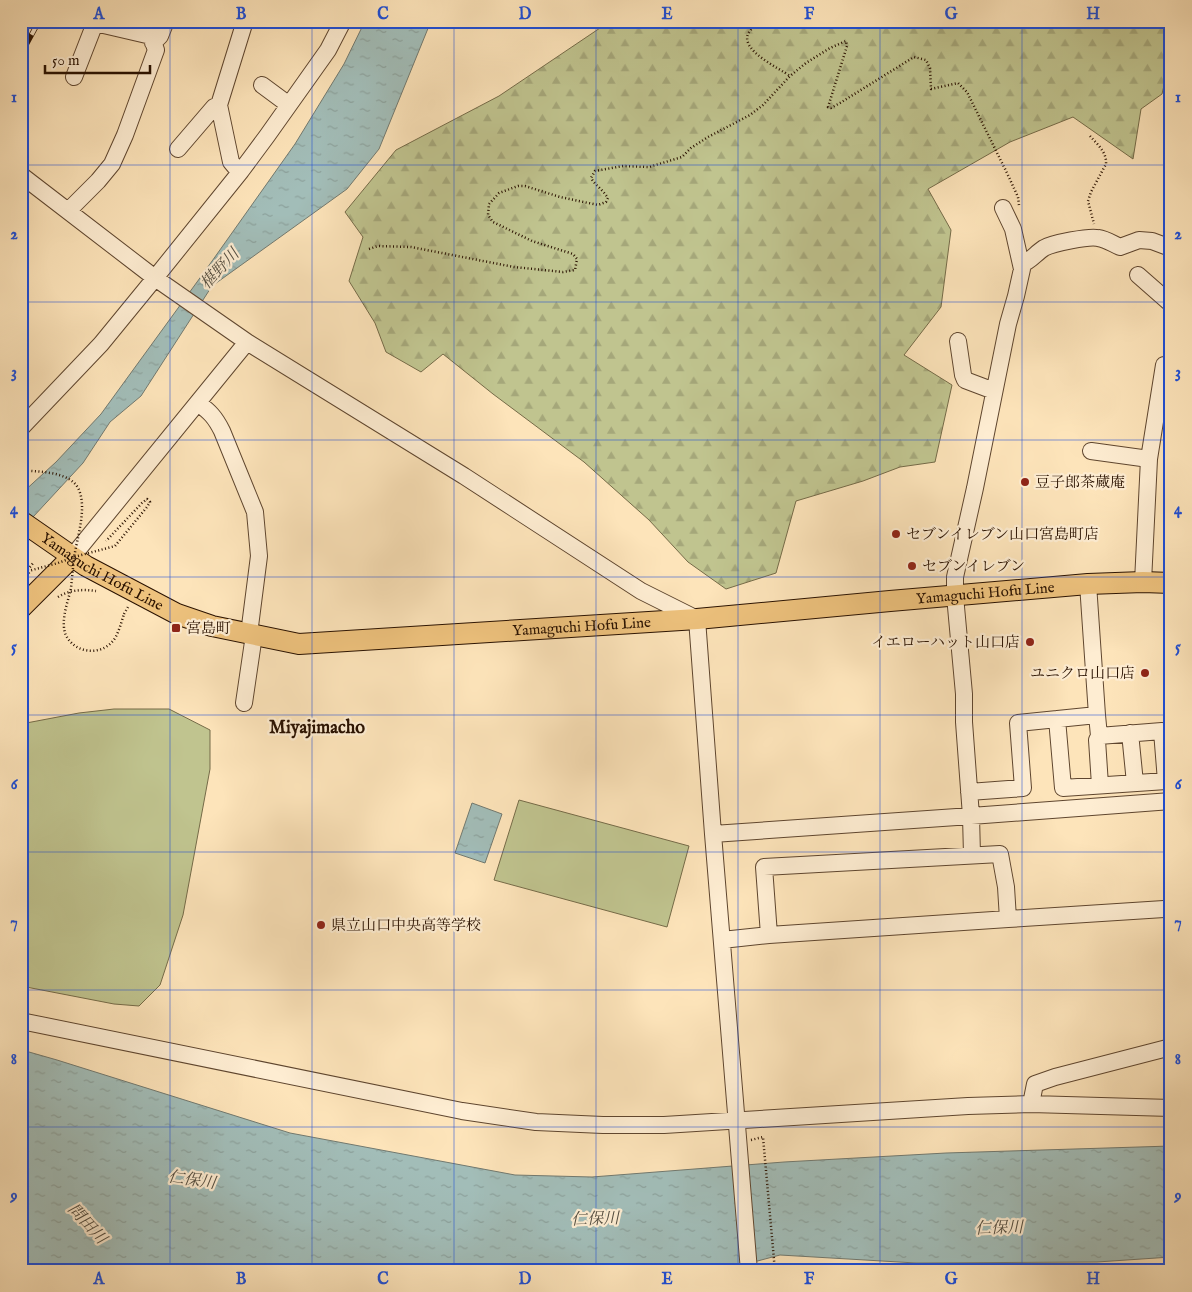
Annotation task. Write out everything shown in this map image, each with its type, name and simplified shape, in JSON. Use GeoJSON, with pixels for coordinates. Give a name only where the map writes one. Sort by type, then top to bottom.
{"type":"FeatureCollection","features":[{"type":"Feature","properties":{"kind":"main road","name":"Yamaguchi Hofu Line"},"geometry":{"type":"LineString","coordinates":[[21,521],[86,566],[177,614],[212,626],[299,644],[697,619],[1088,584],[1171,583]]}},
{"type":"Feature","properties":{"kind":"main road"},"geometry":{"type":"LineString","coordinates":[[28,613],[73,557]]}},
{"type":"Feature","properties":{"kind":"street"},"geometry":{"type":"LineString","coordinates":[[153,43],[160,36],[166,21]]}},
{"type":"Feature","properties":{"kind":"street"},"geometry":{"type":"LineString","coordinates":[[241,170],[236,168],[231,162],[219,105],[245,21]]}},
{"type":"Feature","properties":{"kind":"street"},"geometry":{"type":"LineString","coordinates":[[21,428],[159,281],[267,136],[328,50],[343,21]]}},
{"type":"Feature","properties":{"kind":"street"},"geometry":{"type":"LineString","coordinates":[[68,211],[112,164],[125,135],[156,50],[151,36],[93,22],[74,77]]}},
{"type":"Feature","properties":{"kind":"street"},"geometry":{"type":"LineString","coordinates":[[262,84],[289,105]]}},
{"type":"Feature","properties":{"kind":"street"},"geometry":{"type":"LineString","coordinates":[[178,150],[214,107],[219,105]]}},
{"type":"Feature","properties":{"kind":"street"},"geometry":{"type":"LineString","coordinates":[[21,175],[159,281],[244,340],[464,476],[641,591],[697,619],[736,1122],[741,1143],[750,1271]]}},
{"type":"Feature","properties":{"kind":"street"},"geometry":{"type":"LineString","coordinates":[[972,855],[964,694],[955,577],[1008,324],[1022,269],[1013,229],[1003,208]]}},
{"type":"Feature","properties":{"kind":"street"},"geometry":{"type":"LineString","coordinates":[[1022,264],[1044,248],[1097,237],[1120,247],[1139,240],[1152,241],[1168,247]]}},
{"type":"Feature","properties":{"kind":"street"},"geometry":{"type":"LineString","coordinates":[[1138,275],[1171,304]]}},
{"type":"Feature","properties":{"kind":"street"},"geometry":{"type":"LineString","coordinates":[[73,557],[198,403],[244,340]]}},
{"type":"Feature","properties":{"kind":"street"},"geometry":{"type":"LineString","coordinates":[[958,341],[965,380],[994,391]]}},
{"type":"Feature","properties":{"kind":"street"},"geometry":{"type":"LineString","coordinates":[[1144,582],[1149,459],[1164,366],[1171,366]]}},
{"type":"Feature","properties":{"kind":"street"},"geometry":{"type":"LineString","coordinates":[[198,403],[216,418],[255,512],[259,556],[244,703]]}},
{"type":"Feature","properties":{"kind":"street"},"geometry":{"type":"LineString","coordinates":[[1091,451],[1149,459]]}},
{"type":"Feature","properties":{"kind":"street"},"geometry":{"type":"LineString","coordinates":[[1088,584],[1099,736],[1097,740],[1100,785]]}},
{"type":"Feature","properties":{"kind":"street"},"geometry":{"type":"LineString","coordinates":[[969,792],[1023,788],[1018,723],[1097,715]]}},
{"type":"Feature","properties":{"kind":"street"},"geometry":{"type":"LineString","coordinates":[[1057,719],[1063,788],[1166,781],[1162,731],[1099,736]]}},
{"type":"Feature","properties":{"kind":"street"},"geometry":{"type":"LineString","coordinates":[[1130,733],[1135,783]]}},
{"type":"Feature","properties":{"kind":"street"},"geometry":{"type":"LineString","coordinates":[[713,834],[1171,801]]}},
{"type":"Feature","properties":{"kind":"street"},"geometry":{"type":"LineString","coordinates":[[769,935],[764,867],[1000,854],[1006,887],[1008,919]]}},
{"type":"Feature","properties":{"kind":"street"},"geometry":{"type":"LineString","coordinates":[[722,940],[769,935],[1164,909]]}},
{"type":"Feature","properties":{"kind":"street"},"geometry":{"type":"LineString","coordinates":[[21,1021],[454,1110],[536,1122],[664,1125],[736,1122],[920,1108],[1031,1104],[1171,1108]]}},
{"type":"Feature","properties":{"kind":"street"},"geometry":{"type":"LineString","coordinates":[[1031,1104],[1035,1084],[1073,1072],[1171,1047]]}},
{"type":"Feature","properties":{"kind":"path"},"geometry":{"type":"LineString","coordinates":[[758,21],[748,34],[748,42],[755,54],[790,76]]}},
{"type":"Feature","properties":{"kind":"path"},"geometry":{"type":"LineString","coordinates":[[368,249],[378,246],[412,247],[514,267],[563,272],[575,270],[577,259],[573,254],[532,241],[493,222],[488,215],[489,204],[499,193],[518,186],[598,205],[606,202],[608,198],[603,190],[596,186],[590,178],[595,172],[623,166],[649,167],[682,158],[691,148],[708,137],[750,115],[763,105],[790,76],[806,63],[830,48],[846,41],[847,46],[828,106],[831,108],[914,57],[926,60],[930,68],[931,89],[958,83],[967,92],[1008,173],[1018,197],[1019,206]]}},
{"type":"Feature","properties":{"kind":"path"},"geometry":{"type":"LineString","coordinates":[[1090,136],[1104,152],[1106,159],[1106,164],[1088,201],[1097,237]]}},
{"type":"Feature","properties":{"kind":"path"},"geometry":{"type":"LineString","coordinates":[[21,470],[64,476],[71,480],[79,489],[83,502],[64,621],[66,634],[72,643],[76,648],[84,650],[91,651],[104,648],[113,642],[124,614]]}},
{"type":"Feature","properties":{"kind":"path"},"geometry":{"type":"LineString","coordinates":[[21,573],[115,546],[150,502],[147,499],[142,503],[106,541]]}},
{"type":"Feature","properties":{"kind":"path"},"geometry":{"type":"LineString","coordinates":[[21,578],[34,562]]}},
{"type":"Feature","properties":{"kind":"path"},"geometry":{"type":"LineString","coordinates":[[52,600],[64,593],[84,589],[97,591]]}},
{"type":"Feature","properties":{"kind":"path"},"geometry":{"type":"LineString","coordinates":[[21,630],[28,613]]}},
{"type":"Feature","properties":{"kind":"path"},"geometry":{"type":"LineString","coordinates":[[741,1143],[763,1137],[775,1271]]}},
{"type":"Feature","properties":{"kind":"green space"},"geometry":{"type":"Polygon","coordinates":[[[607,21],[1171,21],[1171,56],[1162,94],[1141,109],[1133,159],[1073,117],[1010,142],[928,189],[951,230],[941,307],[904,355],[952,385],[935,462],[900,467],[863,481],[796,501],[776,573],[726,589],[688,562],[649,520],[584,462],[443,354],[421,372],[386,352],[375,323],[349,281],[363,237],[345,212],[396,150],[499,96],[603,26],[607,21]]]}},
{"type":"Feature","properties":{"kind":"green space"},"geometry":{"type":"Polygon","coordinates":[[[114,709],[169,709],[210,730],[210,769],[183,915],[160,985],[139,1006],[114,1004],[21,986],[21,724],[79,713],[114,709]]]}},
{"type":"Feature","properties":{"kind":"green space"},"geometry":{"type":"Polygon","coordinates":[[[519,800],[689,846],[667,927],[494,880],[519,800]]]}},
{"type":"Feature","properties":{"kind":"water","name":"椹野川"},"geometry":{"type":"Polygon","coordinates":[[[365,21],[431,21],[379,149],[347,189],[212,286],[141,396],[110,422],[83,463],[21,530],[21,494],[56,462],[101,414],[205,271],[295,144],[344,64],[365,21]]]}},
{"type":"Feature","properties":{"kind":"water"},"geometry":{"type":"Polygon","coordinates":[[[472,803],[502,814],[485,863],[455,853],[472,803]]]}},
{"type":"Feature","properties":{"kind":"water"},"geometry":{"type":"Polygon","coordinates":[[[21,1052],[29,1052],[57,1060],[290,1133],[515,1175],[592,1177],[784,1162],[946,1153],[1171,1146],[1171,1257],[1097,1262],[916,1263],[780,1255],[720,1271],[41,1271],[21,1264],[21,1052]]]}},
{"type":"Feature","properties":{"kind":"railway"},"geometry":{"type":"LineString","coordinates":[[21,54],[39,21]]}},
{"type":"Feature","properties":{"kind":"place","name":"豆子郎茶蔵庵"},"geometry":{"type":"Point","coordinates":[1025,482]}},
{"type":"Feature","properties":{"kind":"place","name":"セブンイレブン山口宮島町店"},"geometry":{"type":"Point","coordinates":[896,534]}},
{"type":"Feature","properties":{"kind":"place","name":"セブンイレブン"},"geometry":{"type":"Point","coordinates":[912,566]}},
{"type":"Feature","properties":{"kind":"place","name":"宮島町"},"geometry":{"type":"Point","coordinates":[176,628]}},
{"type":"Feature","properties":{"kind":"place","name":"イエローハット山口店"},"geometry":{"type":"Point","coordinates":[1030,642]}},
{"type":"Feature","properties":{"kind":"place","name":"ユニクロ山口店"},"geometry":{"type":"Point","coordinates":[1145,673]}},
{"type":"Feature","properties":{"kind":"place","name":"県立山口中央高等学校"},"geometry":{"type":"Point","coordinates":[321,925]}},
{"type":"Feature","properties":{"kind":"district","name":"Miyajimacho"},"geometry":{"type":"Point","coordinates":[317,727]}},
{"type":"Feature","properties":{"kind":"water label","name":"仁保川"},"geometry":{"type":"Point","coordinates":[192,1179]}},
{"type":"Feature","properties":{"kind":"water label","name":"仁保川"},"geometry":{"type":"Point","coordinates":[595,1218]}},
{"type":"Feature","properties":{"kind":"water label","name":"問田川"},"geometry":{"type":"Point","coordinates":[88,1223]}},
{"type":"Feature","properties":{"kind":"water label","name":"仁保川"},"geometry":{"type":"Point","coordinates":[999,1227]}}]}
